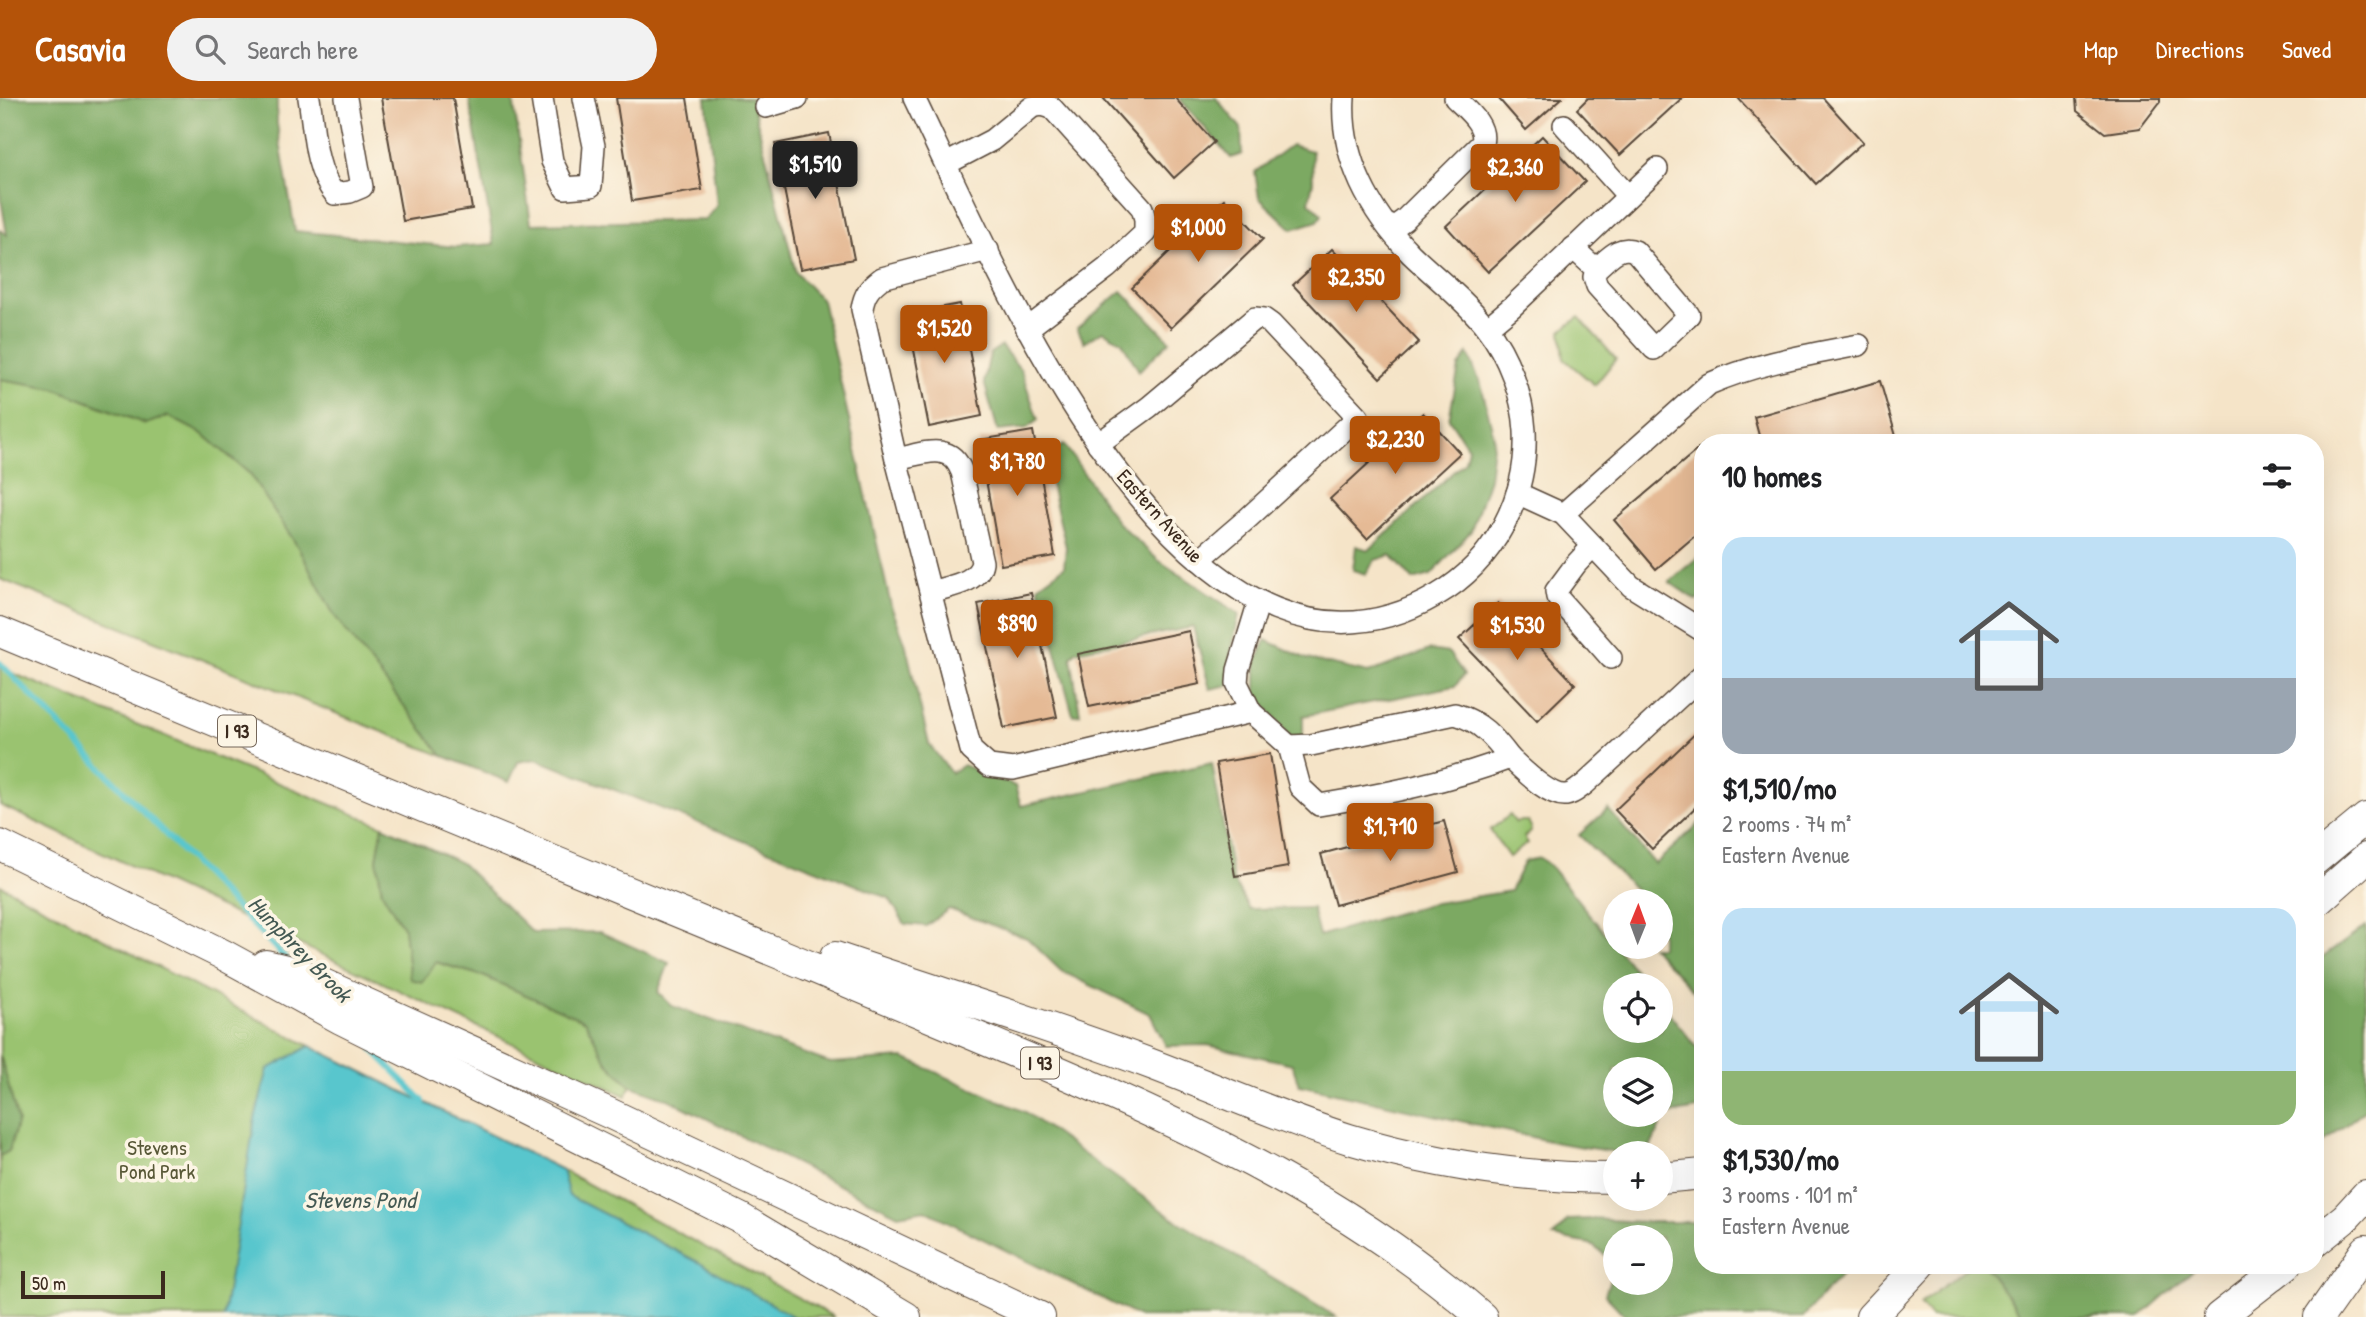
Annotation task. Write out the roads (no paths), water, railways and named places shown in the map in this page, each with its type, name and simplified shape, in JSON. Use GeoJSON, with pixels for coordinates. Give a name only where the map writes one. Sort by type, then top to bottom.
{"type":"FeatureCollection","features":[{"type":"Feature","properties":{"kind":"highway","name":"I 93"},"geometry":{"type":"LineString","coordinates":[[0,632],[1128,1101],[1309,1192],[1440,1280],[1482,1317]]}},
{"type":"Feature","properties":{"kind":"highway"},"geometry":{"type":"LineString","coordinates":[[2324,853],[2366,818]]}},
{"type":"Feature","properties":{"kind":"highway"},"geometry":{"type":"LineString","coordinates":[[0,845],[222,954],[341,1019],[740,1218],[906,1317]]}},
{"type":"Feature","properties":{"kind":"highway"},"geometry":{"type":"LineString","coordinates":[[2324,895],[2366,858]]}},
{"type":"Feature","properties":{"kind":"highway"},"geometry":{"type":"LineString","coordinates":[[567,867],[1150,1063],[1261,1108],[1348,1139],[1480,1169],[1548,1177],[1603,1178]]}},
{"type":"Feature","properties":{"kind":"highway"},"geometry":{"type":"LineString","coordinates":[[222,954],[299,973],[609,1113],[1040,1317]]}},
{"type":"Feature","properties":{"kind":"highway"},"geometry":{"type":"LineString","coordinates":[[1673,1177],[1694,1175]]}},
{"type":"Feature","properties":{"kind":"highway"},"geometry":{"type":"LineString","coordinates":[[2324,1235],[2345,1218],[2366,1195]]}},
{"type":"Feature","properties":{"kind":"highway"},"geometry":{"type":"LineString","coordinates":[[2319,1317],[2366,1250]]}},
{"type":"Feature","properties":{"kind":"highway"},"geometry":{"type":"LineString","coordinates":[[1871,1317],[1912,1274]]}},
{"type":"Feature","properties":{"kind":"highway"},"geometry":{"type":"LineString","coordinates":[[2219,1317],[2274,1274]]}},
{"type":"Feature","properties":{"kind":"street"},"geometry":{"type":"LineString","coordinates":[[309,98],[322,170],[335,194],[362,187],[346,98]]}},
{"type":"Feature","properties":{"kind":"street"},"geometry":{"type":"LineString","coordinates":[[541,98],[552,161],[565,188],[590,186],[594,146],[584,98]]}},
{"type":"Feature","properties":{"kind":"street"},"geometry":{"type":"LineString","coordinates":[[766,107],[797,98]]}},
{"type":"Feature","properties":{"kind":"street","name":"Eastern Avenue"},"geometry":{"type":"LineString","coordinates":[[914,98],[1027,329],[1068,400],[1098,444],[1150,510],[1199,560],[1259,601],[1283,612],[1330,624],[1375,620],[1401,613],[1443,592],[1472,569],[1499,534],[1517,493],[1522,471],[1525,427],[1508,363],[1487,328],[1390,230],[1375,210],[1354,169],[1344,124],[1344,98]]}},
{"type":"Feature","properties":{"kind":"street"},"geometry":{"type":"LineString","coordinates":[[1390,230],[1404,220],[1482,143],[1484,136],[1480,125],[1455,98]]}},
{"type":"Feature","properties":{"kind":"street"},"geometry":{"type":"LineString","coordinates":[[946,164],[982,146],[1032,107],[1042,105],[1052,108],[1142,208],[1145,233],[1107,268],[1027,329]]}},
{"type":"Feature","properties":{"kind":"street"},"geometry":{"type":"LineString","coordinates":[[1564,125],[1627,195]]}},
{"type":"Feature","properties":{"kind":"street"},"geometry":{"type":"LineString","coordinates":[[1487,328],[1657,169]]}},
{"type":"Feature","properties":{"kind":"street"},"geometry":{"type":"LineString","coordinates":[[1573,248],[1596,269]]}},
{"type":"Feature","properties":{"kind":"street"},"geometry":{"type":"LineString","coordinates":[[1620,249],[1635,251],[1689,315],[1654,349],[1597,286],[1594,277],[1596,269],[1620,249]]}},
{"type":"Feature","properties":{"kind":"street"},"geometry":{"type":"LineString","coordinates":[[988,250],[882,278],[871,286],[864,297],[862,309],[896,458],[971,750],[989,766],[1013,769],[1251,712]]}},
{"type":"Feature","properties":{"kind":"street"},"geometry":{"type":"LineString","coordinates":[[1098,444],[1159,399],[1255,318],[1264,319],[1271,324],[1358,417],[1199,560]]}},
{"type":"Feature","properties":{"kind":"street"},"geometry":{"type":"LineString","coordinates":[[1563,514],[1709,384],[1765,364],[1859,345]]}},
{"type":"Feature","properties":{"kind":"street"},"geometry":{"type":"LineString","coordinates":[[896,458],[936,451],[947,453],[957,459],[962,472],[982,562],[981,570],[977,576],[931,592]]}},
{"type":"Feature","properties":{"kind":"street"},"geometry":{"type":"LineString","coordinates":[[1517,493],[1563,514],[1631,586],[1694,618]]}},
{"type":"Feature","properties":{"kind":"street"},"geometry":{"type":"LineString","coordinates":[[1593,545],[1556,591],[1557,597],[1611,658]]}},
{"type":"Feature","properties":{"kind":"street"},"geometry":{"type":"LineString","coordinates":[[1259,601],[1238,670],[1237,683],[1251,712],[1289,746],[1300,787],[1319,805],[1391,793],[1466,775],[1510,758]]}},
{"type":"Feature","properties":{"kind":"street"},"geometry":{"type":"LineString","coordinates":[[1289,746],[1311,745],[1455,714],[1471,719],[1490,733],[1510,758],[1551,792],[1562,795],[1573,793],[1694,683]]}},
{"type":"Feature","properties":{"kind":"water","name":"Stevens Pond"},"geometry":{"type":"Polygon","coordinates":[[[310,1046],[562,1170],[569,1196],[698,1262],[794,1317],[223,1317],[255,1118],[268,1069],[310,1046]]]}},
{"type":"Feature","properties":{"kind":"waterway","name":"Humphrey Brook"},"geometry":{"type":"LineString","coordinates":[[0,663],[286,959]]}},
{"type":"Feature","properties":{"kind":"waterway","name":"Humphrey Brook"},"geometry":{"type":"LineString","coordinates":[[373,1050],[423,1101],[422,1110]]}},
{"type":"Feature","properties":{"kind":"park label","name":"Stevens Pond Park"},"geometry":{"type":"Point","coordinates":[157,1160]}}]}
